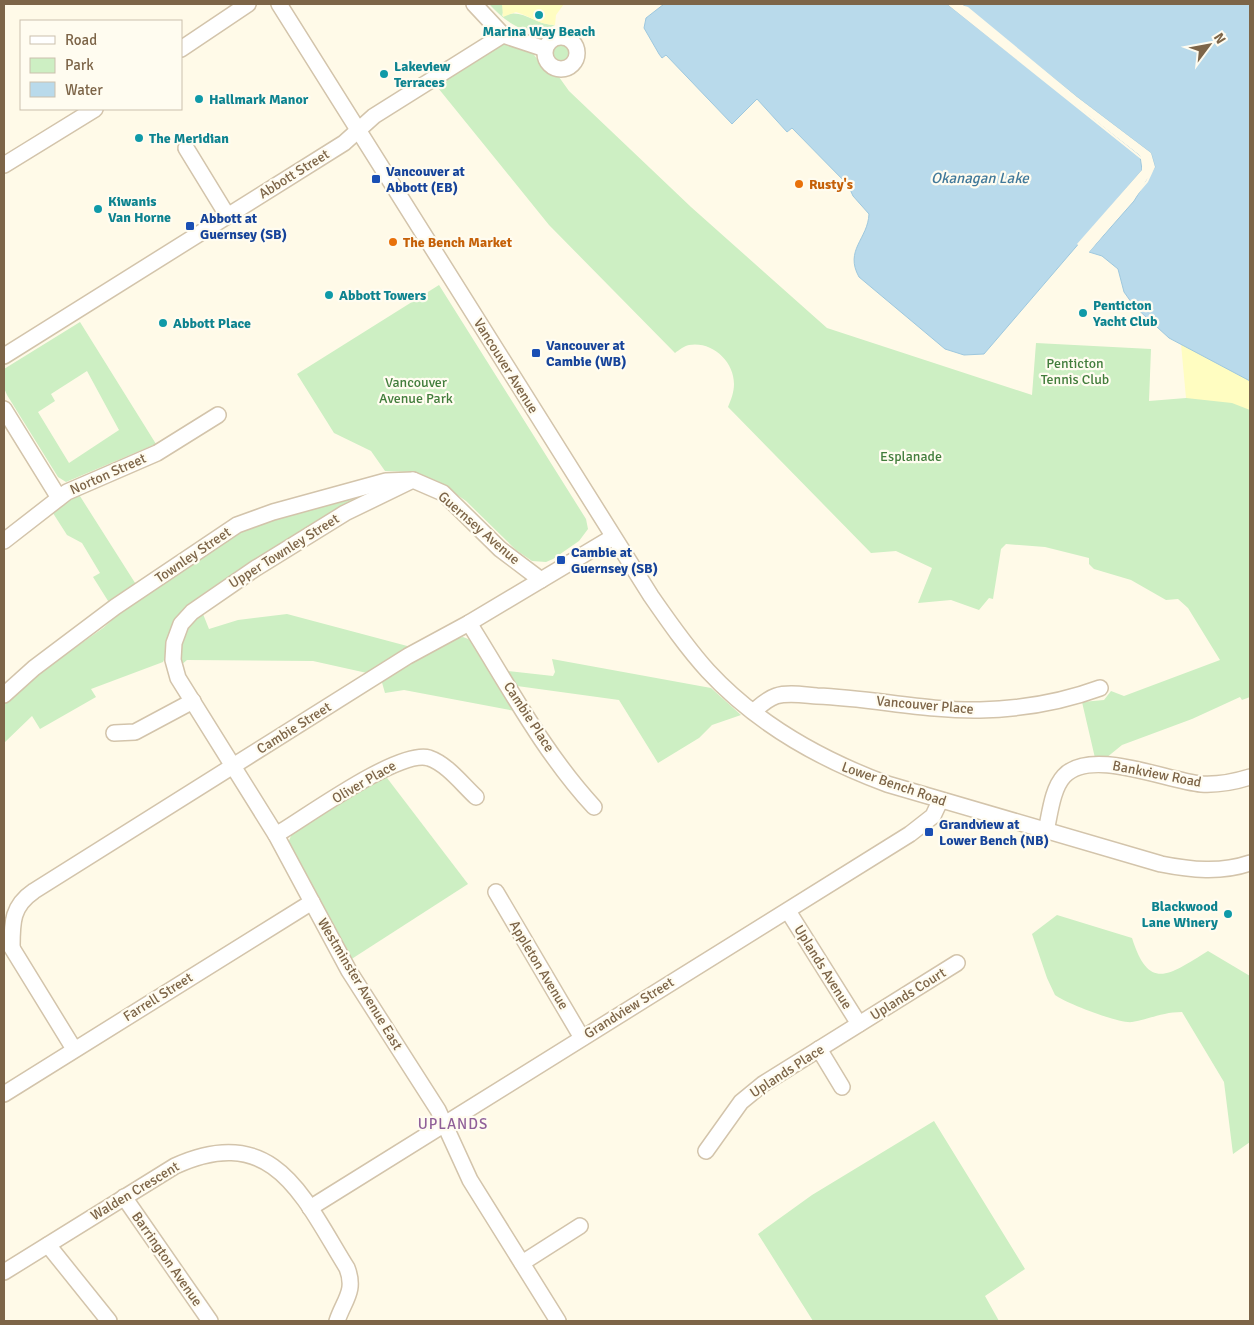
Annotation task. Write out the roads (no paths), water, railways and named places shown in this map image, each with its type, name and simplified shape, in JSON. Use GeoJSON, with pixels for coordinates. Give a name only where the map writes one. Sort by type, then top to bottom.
{"type":"FeatureCollection","features":[{"type":"Feature","properties":{"kind":"street"},"geometry":{"type":"LineString","coordinates":[[182,48],[248,4]]}},
{"type":"Feature","properties":{"kind":"street","name":"Vancouver Avenue"},"geometry":{"type":"LineString","coordinates":[[279,4],[613,537],[669,623],[700,661],[724,686],[754,711]]}},
{"type":"Feature","properties":{"kind":"street"},"geometry":{"type":"LineString","coordinates":[[474,4],[503,35],[545,49]]}},
{"type":"Feature","properties":{"kind":"street","name":"Abbott Street"},"geometry":{"type":"LineString","coordinates":[[4,356],[344,143],[374,116],[503,35]]}},
{"type":"Feature","properties":{"kind":"street"},"geometry":{"type":"LineString","coordinates":[[4,165],[93,110]]}},
{"type":"Feature","properties":{"kind":"street"},"geometry":{"type":"LineString","coordinates":[[186,148],[227,215]]}},
{"type":"Feature","properties":{"kind":"street"},"geometry":{"type":"LineString","coordinates":[[4,409],[59,498]]}},
{"type":"Feature","properties":{"kind":"street","name":"Norton Street"},"geometry":{"type":"LineString","coordinates":[[4,541],[67,492],[157,453],[218,415]]}},
{"type":"Feature","properties":{"kind":"street","name":"Guernsey Avenue"},"geometry":{"type":"LineString","coordinates":[[413,480],[443,493],[500,549],[541,580]]}},
{"type":"Feature","properties":{"kind":"street","name":"Upper Townley Street"},"geometry":{"type":"LineString","coordinates":[[174,643],[181,624],[192,612],[248,573],[345,512],[413,480]]}},
{"type":"Feature","properties":{"kind":"street","name":"Townley Street"},"geometry":{"type":"LineString","coordinates":[[4,695],[34,668],[115,607],[238,526],[273,512],[386,481],[413,480]]}},
{"type":"Feature","properties":{"kind":"street","name":"Cambie Street"},"geometry":{"type":"LineString","coordinates":[[8,941],[12,916],[18,905],[28,895],[408,656],[469,623],[613,537]]}},
{"type":"Feature","properties":{"kind":"street","name":"Cambie Place"},"geometry":{"type":"LineString","coordinates":[[469,623],[550,751],[574,786],[594,807]]}},
{"type":"Feature","properties":{"kind":"street","name":"Westminster Avenue East"},"geometry":{"type":"LineString","coordinates":[[174,643],[173,660],[178,678],[276,835],[349,971],[444,1123],[470,1180],[558,1321]]}},
{"type":"Feature","properties":{"kind":"street","name":"Vancouver Place"},"geometry":{"type":"LineString","coordinates":[[754,711],[770,698],[782,695],[849,697],[928,707],[980,710],[1027,706],[1078,696],[1100,688]]}},
{"type":"Feature","properties":{"kind":"street"},"geometry":{"type":"LineString","coordinates":[[114,733],[136,732],[192,701]]}},
{"type":"Feature","properties":{"kind":"street","name":"Lower Bench Road"},"geometry":{"type":"LineString","coordinates":[[754,711],[802,744],[850,770],[940,801],[1184,868],[1221,870],[1250,863]]}},
{"type":"Feature","properties":{"kind":"street","name":"Oliver Place"},"geometry":{"type":"LineString","coordinates":[[276,835],[382,770],[416,756],[437,761],[476,797]]}},
{"type":"Feature","properties":{"kind":"street","name":"Bankview Road"},"geometry":{"type":"LineString","coordinates":[[1046,831],[1062,778],[1081,767],[1115,765],[1202,784],[1220,784],[1250,777]]}},
{"type":"Feature","properties":{"kind":"street","name":"Grandview Street"},"geometry":{"type":"LineString","coordinates":[[310,1208],[910,834],[933,816],[940,801]]}},
{"type":"Feature","properties":{"kind":"street","name":"Appleton Avenue"},"geometry":{"type":"LineString","coordinates":[[496,892],[582,1038]]}},
{"type":"Feature","properties":{"kind":"street","name":"Farrell Street"},"geometry":{"type":"LineString","coordinates":[[4,1094],[312,902]]}},
{"type":"Feature","properties":{"kind":"street","name":"Uplands Avenue"},"geometry":{"type":"LineString","coordinates":[[788,910],[859,1024]]}},
{"type":"Feature","properties":{"kind":"street"},"geometry":{"type":"LineString","coordinates":[[8,941],[74,1050]]}},
{"type":"Feature","properties":{"kind":"street","name":"Uplands Court"},"geometry":{"type":"LineString","coordinates":[[859,1024],[957,963]]}},
{"type":"Feature","properties":{"kind":"street","name":"Uplands Place"},"geometry":{"type":"LineString","coordinates":[[706,1151],[730,1116],[752,1092],[859,1024]]}},
{"type":"Feature","properties":{"kind":"street"},"geometry":{"type":"LineString","coordinates":[[819,1050],[842,1087]]}},
{"type":"Feature","properties":{"kind":"street","name":"Walden Crescent"},"geometry":{"type":"LineString","coordinates":[[4,1272],[161,1174],[190,1159],[217,1153],[236,1153],[260,1159],[281,1172],[298,1190],[310,1208],[350,1276],[351,1290],[337,1321]]}},
{"type":"Feature","properties":{"kind":"street","name":"Barrington Avenue"},"geometry":{"type":"LineString","coordinates":[[124,1197],[210,1321]]}},
{"type":"Feature","properties":{"kind":"street"},"geometry":{"type":"LineString","coordinates":[[522,1263],[580,1226]]}},
{"type":"Feature","properties":{"kind":"street"},"geometry":{"type":"LineString","coordinates":[[48,1245],[109,1321]]}},
{"type":"Feature","properties":{"kind":"water","name":"Okanagan Lake"},"geometry":{"type":"Polygon","coordinates":[[[664,4],[947,4],[1140,156],[1142,170],[984,354],[964,355],[945,349],[859,277],[855,268],[855,252],[868,223],[869,214],[853,196],[848,185],[792,128],[787,132],[757,99],[732,124],[666,55],[662,58],[644,28],[646,18],[664,4]]]}},
{"type":"Feature","properties":{"kind":"water"},"geometry":{"type":"Polygon","coordinates":[[[962,4],[1250,4],[1250,381],[1169,338],[1134,306],[1124,292],[1118,269],[1102,256],[1089,252],[1134,201],[1155,167],[1151,153],[1077,97],[962,4]]]}},
{"type":"Feature","properties":{"kind":"place","name":"Marina Way Beach"},"geometry":{"type":"Point","coordinates":[539,15]}},
{"type":"Feature","properties":{"kind":"place","name":"Lakeview Terraces"},"geometry":{"type":"Point","coordinates":[384,74]}},
{"type":"Feature","properties":{"kind":"place","name":"Hallmark Manor"},"geometry":{"type":"Point","coordinates":[199,99]}},
{"type":"Feature","properties":{"kind":"place","name":"The Meridian"},"geometry":{"type":"Point","coordinates":[139,138]}},
{"type":"Feature","properties":{"kind":"place","name":"Vancouver at Abbott (EB)"},"geometry":{"type":"Point","coordinates":[376,179]}},
{"type":"Feature","properties":{"kind":"place","name":"Rusty's"},"geometry":{"type":"Point","coordinates":[799,184]}},
{"type":"Feature","properties":{"kind":"place","name":"Kiwanis Van Horne"},"geometry":{"type":"Point","coordinates":[98,209]}},
{"type":"Feature","properties":{"kind":"place","name":"Abbott at Guernsey (SB)"},"geometry":{"type":"Point","coordinates":[190,226]}},
{"type":"Feature","properties":{"kind":"place","name":"The Bench Market"},"geometry":{"type":"Point","coordinates":[393,242]}},
{"type":"Feature","properties":{"kind":"place","name":"Abbott Towers"},"geometry":{"type":"Point","coordinates":[329,295]}},
{"type":"Feature","properties":{"kind":"place","name":"Penticton Yacht Club"},"geometry":{"type":"Point","coordinates":[1083,313]}},
{"type":"Feature","properties":{"kind":"place","name":"Abbott Place"},"geometry":{"type":"Point","coordinates":[163,323]}},
{"type":"Feature","properties":{"kind":"place","name":"Vancouver at Cambie (WB)"},"geometry":{"type":"Point","coordinates":[536,353]}},
{"type":"Feature","properties":{"kind":"place","name":"Cambie at Guernsey (SB)"},"geometry":{"type":"Point","coordinates":[561,560]}},
{"type":"Feature","properties":{"kind":"place","name":"Grandview at Lower Bench (NB)"},"geometry":{"type":"Point","coordinates":[929,832]}},
{"type":"Feature","properties":{"kind":"place","name":"Blackwood Lane Winery"},"geometry":{"type":"Point","coordinates":[1228,914]}},
{"type":"Feature","properties":{"kind":"district","name":"UPLANDS"},"geometry":{"type":"Point","coordinates":[453,1124]}},
{"type":"Feature","properties":{"kind":"park label","name":"Penticton Tennis Club"},"geometry":{"type":"Point","coordinates":[1075,372]}},
{"type":"Feature","properties":{"kind":"park label","name":"Vancouver Avenue Park"},"geometry":{"type":"Point","coordinates":[416,390]}},
{"type":"Feature","properties":{"kind":"park label","name":"Esplanade"},"geometry":{"type":"Point","coordinates":[911,456]}}]}
